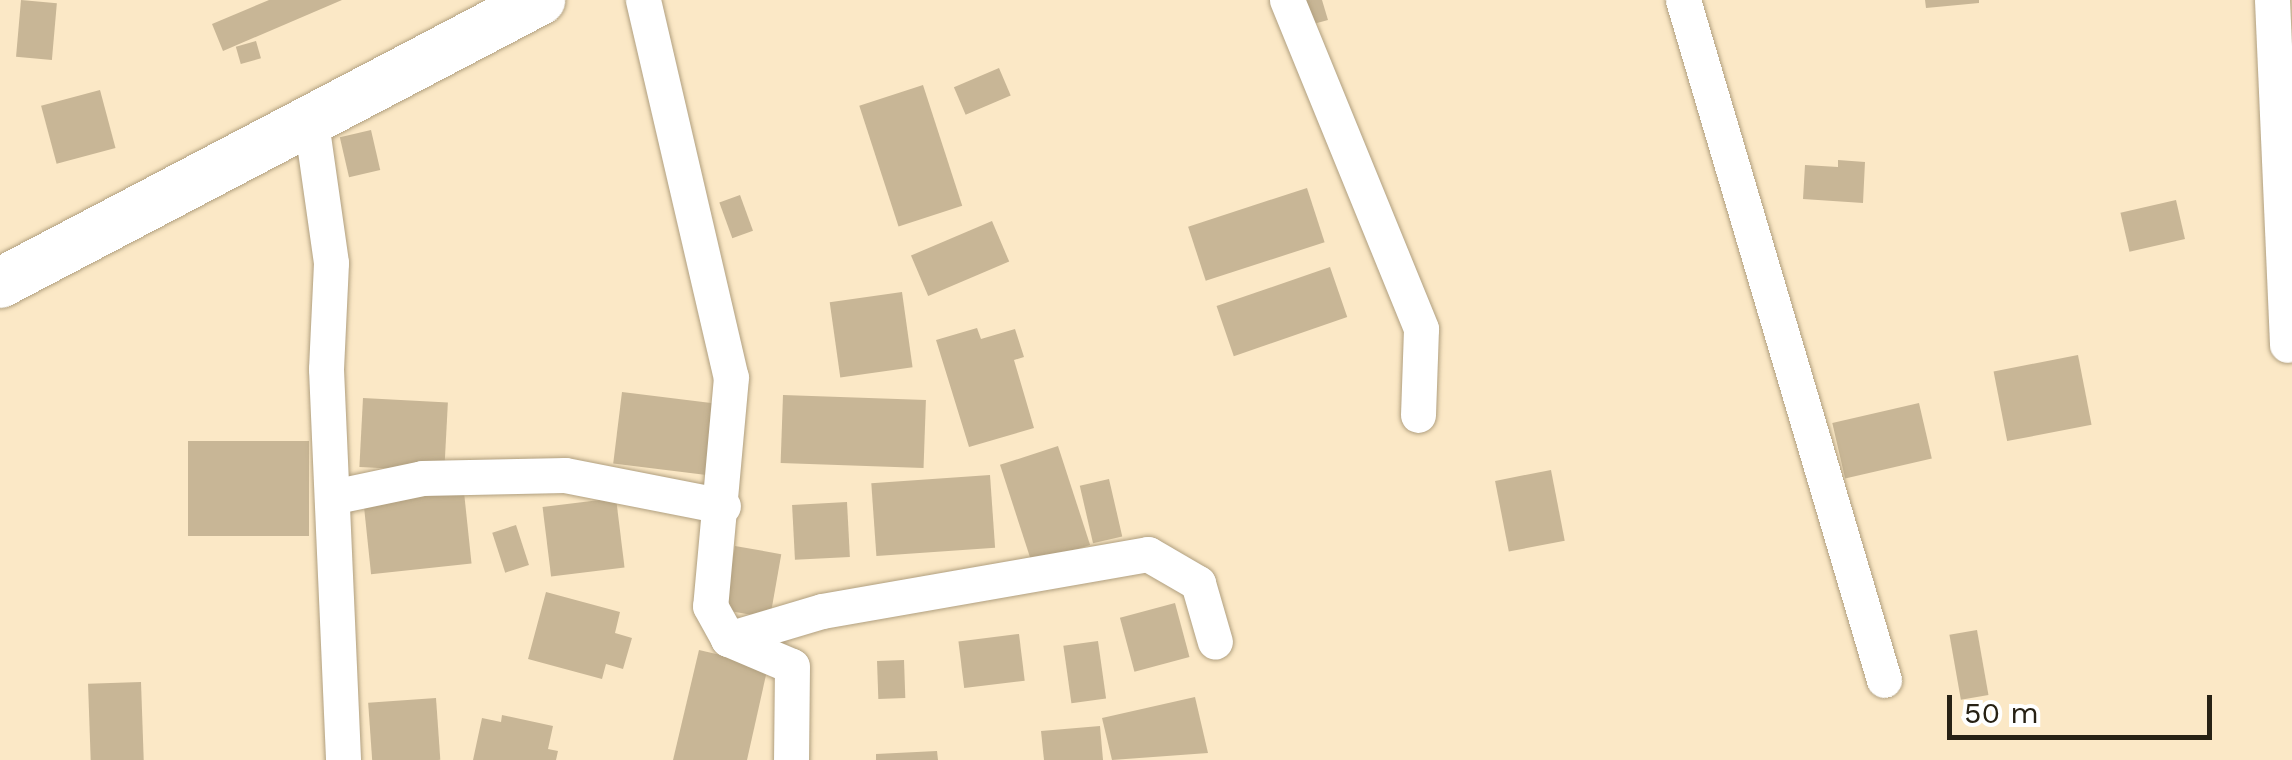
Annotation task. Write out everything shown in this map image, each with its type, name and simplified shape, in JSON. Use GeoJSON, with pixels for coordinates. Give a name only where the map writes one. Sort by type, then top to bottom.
{"type":"FeatureCollection","features":[{"type":"Feature","properties":{"kind":"main road"},"geometry":{"type":"LineString","coordinates":[[0,283],[540,0]]}},
{"type":"Feature","properties":{"kind":"street"},"geometry":{"type":"LineString","coordinates":[[642,0],[731,377],[723,506],[710,606],[728,640],[792,666],[791,760]]}},
{"type":"Feature","properties":{"kind":"street"},"geometry":{"type":"LineString","coordinates":[[1287,0],[1420,329],[1418,415]]}},
{"type":"Feature","properties":{"kind":"street"},"geometry":{"type":"LineString","coordinates":[[1684,0],[1884,680]]}},
{"type":"Feature","properties":{"kind":"street"},"geometry":{"type":"LineString","coordinates":[[2272,0],[2287,345]]}},
{"type":"Feature","properties":{"kind":"street"},"geometry":{"type":"LineString","coordinates":[[311,122],[331,263],[326,369],[343,760]]}},
{"type":"Feature","properties":{"kind":"street"},"geometry":{"type":"LineString","coordinates":[[332,497],[422,478],[565,476],[723,506]]}},
{"type":"Feature","properties":{"kind":"street"},"geometry":{"type":"LineString","coordinates":[[728,640],[822,611],[1148,554],[1198,584],[1215,642]]}},
{"type":"Feature","properties":{"kind":"building"},"geometry":{"type":"Polygon","coordinates":[[[21,0],[57,3],[52,60],[16,57],[21,0]]]}},
{"type":"Feature","properties":{"kind":"building"},"geometry":{"type":"Polygon","coordinates":[[[269,0],[342,0],[223,51],[212,24],[269,0]]]}},
{"type":"Feature","properties":{"kind":"building"},"geometry":{"type":"Polygon","coordinates":[[[1305,0],[1322,0],[1328,20],[1306,26],[1305,0]]]}},
{"type":"Feature","properties":{"kind":"building"},"geometry":{"type":"Polygon","coordinates":[[[1925,0],[1979,0],[1979,3],[1926,8],[1925,0]]]}},
{"type":"Feature","properties":{"kind":"building"},"geometry":{"type":"Polygon","coordinates":[[[256,41],[261,58],[241,64],[236,47],[256,41]]]}},
{"type":"Feature","properties":{"kind":"building"},"geometry":{"type":"Polygon","coordinates":[[[999,68],[1011,96],[966,115],[954,87],[999,68]]]}},
{"type":"Feature","properties":{"kind":"building"},"geometry":{"type":"Polygon","coordinates":[[[923,85],[962,206],[899,226],[859,106],[923,85]]]}},
{"type":"Feature","properties":{"kind":"building"},"geometry":{"type":"Polygon","coordinates":[[[100,90],[116,148],[57,164],[41,106],[100,90]]]}},
{"type":"Feature","properties":{"kind":"building"},"geometry":{"type":"Polygon","coordinates":[[[371,130],[380,170],[349,177],[340,137],[371,130]]]}},
{"type":"Feature","properties":{"kind":"building"},"geometry":{"type":"Polygon","coordinates":[[[1838,160],[1865,162],[1863,203],[1803,199],[1805,165],[1838,167],[1838,160]]]}},
{"type":"Feature","properties":{"kind":"building"},"geometry":{"type":"Polygon","coordinates":[[[1307,188],[1325,242],[1206,281],[1188,227],[1307,188]]]}},
{"type":"Feature","properties":{"kind":"building"},"geometry":{"type":"Polygon","coordinates":[[[740,195],[753,231],[732,238],[719,203],[740,195]]]}},
{"type":"Feature","properties":{"kind":"building"},"geometry":{"type":"Polygon","coordinates":[[[2176,200],[2185,239],[2129,252],[2120,213],[2176,200]]]}},
{"type":"Feature","properties":{"kind":"building"},"geometry":{"type":"Polygon","coordinates":[[[992,221],[1009,262],[928,296],[911,255],[992,221]]]}},
{"type":"Feature","properties":{"kind":"building"},"geometry":{"type":"Polygon","coordinates":[[[1330,267],[1347,317],[1234,356],[1217,306],[1330,267]]]}},
{"type":"Feature","properties":{"kind":"building"},"geometry":{"type":"Polygon","coordinates":[[[902,292],[913,367],[840,377],[830,302],[902,292]]]}},
{"type":"Feature","properties":{"kind":"building"},"geometry":{"type":"Polygon","coordinates":[[[977,328],[981,339],[1015,329],[1024,357],[1014,360],[1034,428],[969,447],[936,340],[977,328]]]}},
{"type":"Feature","properties":{"kind":"building"},"geometry":{"type":"Polygon","coordinates":[[[2078,355],[2092,425],[2007,441],[1994,371],[2078,355]]]}},
{"type":"Feature","properties":{"kind":"building"},"geometry":{"type":"Polygon","coordinates":[[[622,392],[721,404],[712,476],[613,463],[622,392]]]}},
{"type":"Feature","properties":{"kind":"building"},"geometry":{"type":"Polygon","coordinates":[[[783,395],[926,400],[924,468],[781,463],[783,395]]]}},
{"type":"Feature","properties":{"kind":"building"},"geometry":{"type":"Polygon","coordinates":[[[363,398],[448,402],[444,471],[359,467],[363,398]]]}},
{"type":"Feature","properties":{"kind":"building"},"geometry":{"type":"Polygon","coordinates":[[[1919,403],[1932,459],[1845,479],[1832,423],[1919,403]]]}},
{"type":"Feature","properties":{"kind":"building"},"geometry":{"type":"Polygon","coordinates":[[[188,441],[309,441],[309,536],[188,536],[188,441]]]}},
{"type":"Feature","properties":{"kind":"building"},"geometry":{"type":"Polygon","coordinates":[[[1058,446],[1090,545],[1032,564],[1000,465],[1058,446]]]}},
{"type":"Feature","properties":{"kind":"building"},"geometry":{"type":"Polygon","coordinates":[[[1551,470],[1565,541],[1509,552],[1495,481],[1551,470]]]}},
{"type":"Feature","properties":{"kind":"building"},"geometry":{"type":"Polygon","coordinates":[[[990,475],[995,548],[876,556],[871,483],[990,475]]]}},
{"type":"Feature","properties":{"kind":"building"},"geometry":{"type":"Polygon","coordinates":[[[1109,479],[1122,536],[1093,543],[1080,486],[1109,479]]]}},
{"type":"Feature","properties":{"kind":"building"},"geometry":{"type":"Polygon","coordinates":[[[464,492],[472,564],[371,574],[364,503],[464,492]]]}},
{"type":"Feature","properties":{"kind":"building"},"geometry":{"type":"Polygon","coordinates":[[[616,498],[625,567],[551,576],[543,507],[616,498]]]}},
{"type":"Feature","properties":{"kind":"building"},"geometry":{"type":"Polygon","coordinates":[[[847,502],[850,557],[795,560],[792,505],[847,502]]]}},
{"type":"Feature","properties":{"kind":"building"},"geometry":{"type":"Polygon","coordinates":[[[516,525],[529,565],[505,573],[492,533],[516,525]]]}},
{"type":"Feature","properties":{"kind":"building"},"geometry":{"type":"Polygon","coordinates":[[[735,546],[781,554],[770,618],[724,610],[735,546]]]}},
{"type":"Feature","properties":{"kind":"building"},"geometry":{"type":"Polygon","coordinates":[[[546,592],[620,612],[615,633],[632,638],[623,669],[606,664],[602,679],[528,659],[546,592]]]}},
{"type":"Feature","properties":{"kind":"building"},"geometry":{"type":"Polygon","coordinates":[[[1175,603],[1189,657],[1134,672],[1120,618],[1175,603]]]}},
{"type":"Feature","properties":{"kind":"building"},"geometry":{"type":"Polygon","coordinates":[[[1977,630],[1988,695],[1961,700],[1949,635],[1977,630]]]}},
{"type":"Feature","properties":{"kind":"building"},"geometry":{"type":"Polygon","coordinates":[[[1019,634],[1025,681],[964,688],[958,641],[1019,634]]]}},
{"type":"Feature","properties":{"kind":"building"},"geometry":{"type":"Polygon","coordinates":[[[1098,641],[1106,698],[1071,703],[1063,646],[1098,641]]]}},
{"type":"Feature","properties":{"kind":"building"},"geometry":{"type":"Polygon","coordinates":[[[699,650],[768,666],[747,760],[673,760],[699,650]]]}},
{"type":"Feature","properties":{"kind":"building"},"geometry":{"type":"Polygon","coordinates":[[[904,660],[905,698],[878,699],[877,661],[904,660]]]}},
{"type":"Feature","properties":{"kind":"building"},"geometry":{"type":"Polygon","coordinates":[[[141,682],[144,760],[91,760],[88,684],[141,682]]]}},
{"type":"Feature","properties":{"kind":"building"},"geometry":{"type":"Polygon","coordinates":[[[1195,697],[1208,753],[1112,760],[1102,718],[1195,697]]]}},
{"type":"Feature","properties":{"kind":"building"},"geometry":{"type":"Polygon","coordinates":[[[436,698],[440,760],[372,760],[368,703],[436,698]]]}},
{"type":"Feature","properties":{"kind":"building"},"geometry":{"type":"Polygon","coordinates":[[[502,715],[553,726],[548,749],[558,751],[556,760],[473,760],[482,718],[501,722],[502,715]]]}},
{"type":"Feature","properties":{"kind":"building"},"geometry":{"type":"Polygon","coordinates":[[[1100,726],[1103,760],[1044,760],[1041,731],[1100,726]]]}},
{"type":"Feature","properties":{"kind":"building"},"geometry":{"type":"Polygon","coordinates":[[[937,751],[938,760],[876,760],[876,754],[937,751]]]}}]}
